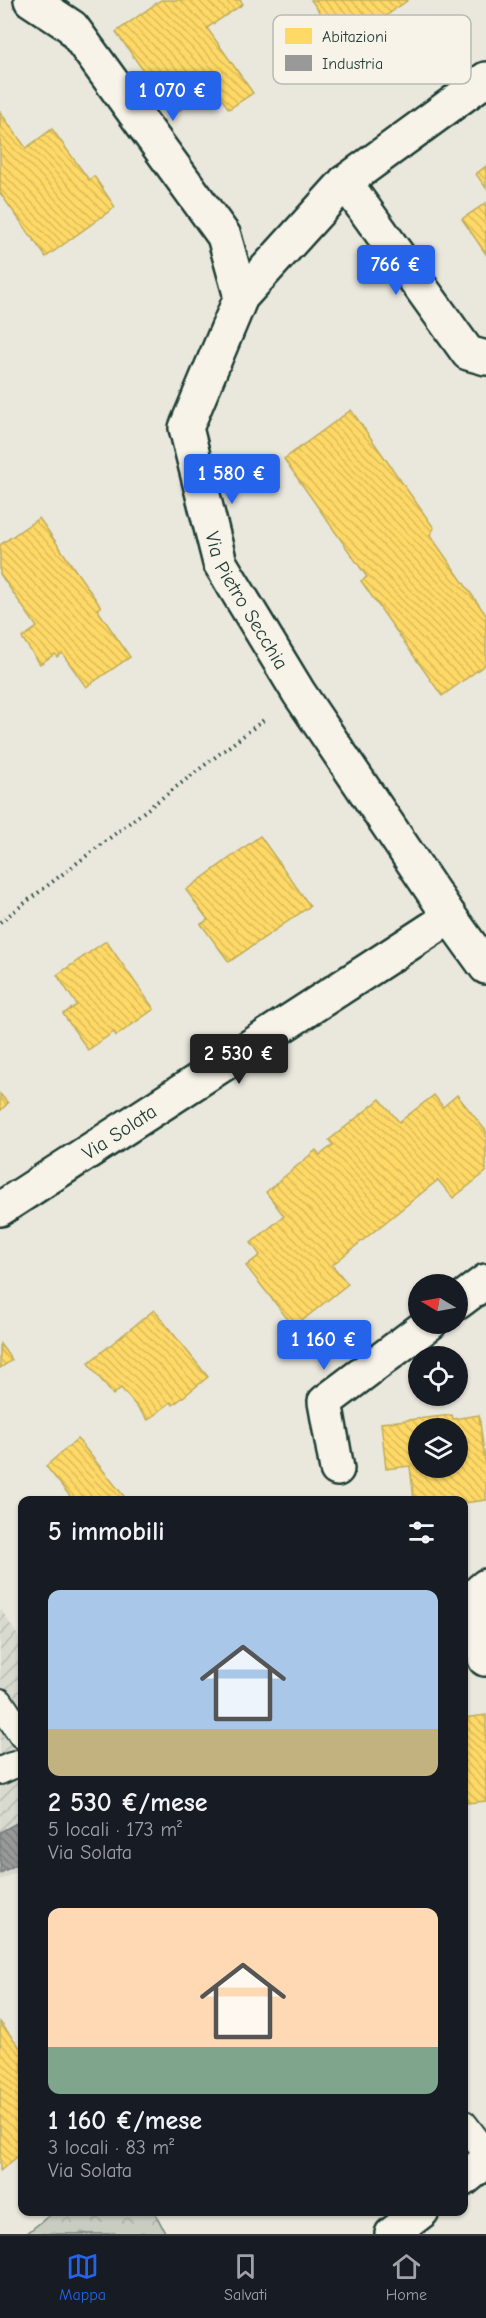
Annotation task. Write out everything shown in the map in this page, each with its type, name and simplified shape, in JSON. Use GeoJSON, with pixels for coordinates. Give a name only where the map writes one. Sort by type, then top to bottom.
{"type":"FeatureCollection","features":[{"type":"Feature","properties":{"kind":"street"},"geometry":{"type":"LineString","coordinates":[[31,0],[72,27],[224,236],[241,297]]}},
{"type":"Feature","properties":{"kind":"street","name":"Via Pietro Secchia"},"geometry":{"type":"LineString","coordinates":[[486,79],[345,182],[241,297],[186,428],[220,563],[299,693],[486,967]]}},
{"type":"Feature","properties":{"kind":"street"},"geometry":{"type":"LineString","coordinates":[[345,182],[468,352],[486,358]]}},
{"type":"Feature","properties":{"kind":"street","name":"Via Solata"},"geometry":{"type":"LineString","coordinates":[[0,1209],[450,917]]}},
{"type":"Feature","properties":{"kind":"street"},"geometry":{"type":"LineString","coordinates":[[468,1294],[486,1281]]}},
{"type":"Feature","properties":{"kind":"street"},"geometry":{"type":"LineString","coordinates":[[337,1469],[325,1402],[415,1334]]}},
{"type":"Feature","properties":{"kind":"street"},"geometry":{"type":"LineString","coordinates":[[485,1659],[480,1591],[486,1586]]}},
{"type":"Feature","properties":{"kind":"street"},"geometry":{"type":"LineString","coordinates":[[468,2176],[486,2161]]}},
{"type":"Feature","properties":{"kind":"street"},"geometry":{"type":"LineString","coordinates":[[393,2234],[416,2216]]}},
{"type":"Feature","properties":{"kind":"lane"},"geometry":{"type":"LineString","coordinates":[[0,1702],[18,1729]]}},
{"type":"Feature","properties":{"kind":"lane"},"geometry":{"type":"LineString","coordinates":[[0,1771],[18,1764]]}},
{"type":"Feature","properties":{"kind":"lane"},"geometry":{"type":"LineString","coordinates":[[468,2129],[486,2153]]}},
{"type":"Feature","properties":{"kind":"path"},"geometry":{"type":"LineString","coordinates":[[0,922],[299,693]]}},
{"type":"Feature","properties":{"kind":"shaded area"},"geometry":{"type":"Polygon","coordinates":[[[0,1608],[18,1636],[18,1871],[0,1880],[0,1608]]]}},
{"type":"Feature","properties":{"kind":"green space"},"geometry":{"type":"Polygon","coordinates":[[[49,2216],[157,2216],[166,2234],[26,2234],[49,2216]]]}},
{"type":"Feature","properties":{"kind":"building: Abitazioni"},"geometry":{"type":"Polygon","coordinates":[[[161,0],[240,0],[243,4],[207,28],[253,93],[229,109],[213,87],[174,114],[116,32],[161,0]]]}},
{"type":"Feature","properties":{"kind":"building: Abitazioni"},"geometry":{"type":"Polygon","coordinates":[[[311,0],[408,0],[387,15],[322,15],[311,0]]]}},
{"type":"Feature","properties":{"kind":"building: Abitazioni"},"geometry":{"type":"Polygon","coordinates":[[[0,112],[26,148],[52,129],[89,180],[94,176],[115,207],[46,257],[0,193],[0,112]]]}},
{"type":"Feature","properties":{"kind":"building: Abitazioni"},"geometry":{"type":"Polygon","coordinates":[[[486,166],[486,188],[476,174],[486,166]]]}},
{"type":"Feature","properties":{"kind":"building: Abitazioni"},"geometry":{"type":"Polygon","coordinates":[[[486,203],[486,254],[462,219],[486,203]]]}},
{"type":"Feature","properties":{"kind":"building: Abitazioni"},"geometry":{"type":"Polygon","coordinates":[[[351,410],[434,528],[430,535],[486,615],[486,664],[442,696],[361,581],[367,577],[284,459],[351,410]]]}},
{"type":"Feature","properties":{"kind":"building: Abitazioni"},"geometry":{"type":"Polygon","coordinates":[[[39,518],[101,607],[97,609],[130,657],[86,687],[62,653],[57,657],[55,654],[40,664],[22,638],[37,627],[0,574],[0,545],[39,518]]]}},
{"type":"Feature","properties":{"kind":"building: Abitazioni"},"geometry":{"type":"Polygon","coordinates":[[[260,836],[310,906],[229,962],[201,924],[208,920],[186,890],[260,836]]]}},
{"type":"Feature","properties":{"kind":"building: Abitazioni"},"geometry":{"type":"Polygon","coordinates":[[[106,941],[154,1009],[116,1036],[114,1032],[88,1050],[63,1014],[77,1005],[57,975],[106,941]]]}},
{"type":"Feature","properties":{"kind":"building: Abitazioni"},"geometry":{"type":"Polygon","coordinates":[[[0,1094],[8,1103],[0,1111],[0,1094]]]}},
{"type":"Feature","properties":{"kind":"building: Abitazioni"},"geometry":{"type":"Polygon","coordinates":[[[434,1095],[443,1107],[457,1095],[486,1131],[486,1172],[453,1198],[438,1180],[332,1265],[348,1284],[294,1327],[246,1266],[260,1255],[251,1243],[284,1216],[266,1192],[316,1150],[320,1155],[333,1145],[329,1140],[380,1099],[399,1122],[434,1095]]]}},
{"type":"Feature","properties":{"kind":"building: Abitazioni"},"geometry":{"type":"Polygon","coordinates":[[[154,1310],[208,1377],[173,1405],[171,1402],[148,1420],[121,1388],[113,1395],[88,1363],[154,1310]]]}},
{"type":"Feature","properties":{"kind":"building: Abitazioni"},"geometry":{"type":"Polygon","coordinates":[[[0,1344],[12,1360],[0,1368],[0,1344]]]}},
{"type":"Feature","properties":{"kind":"building: Abitazioni"},"geometry":{"type":"Polygon","coordinates":[[[452,1415],[453,1418],[425,1418],[452,1415]]]}},
{"type":"Feature","properties":{"kind":"building: Abitazioni"},"geometry":{"type":"Polygon","coordinates":[[[479,1415],[486,1468],[486,1500],[468,1502],[468,1496],[414,1496],[411,1478],[468,1478],[468,1418],[460,1418],[479,1415]]]}},
{"type":"Feature","properties":{"kind":"building: Abitazioni"},"geometry":{"type":"Polygon","coordinates":[[[408,1420],[408,1466],[386,1469],[381,1423],[408,1420]]]}},
{"type":"Feature","properties":{"kind":"building: Abitazioni"},"geometry":{"type":"Polygon","coordinates":[[[77,1439],[124,1496],[70,1496],[46,1466],[77,1439]]]}},
{"type":"Feature","properties":{"kind":"building: Abitazioni"},"geometry":{"type":"Polygon","coordinates":[[[486,1715],[486,1801],[468,1803],[468,1717],[486,1715]]]}},
{"type":"Feature","properties":{"kind":"building: Abitazioni"},"geometry":{"type":"Polygon","coordinates":[[[0,2022],[18,2045],[18,2156],[0,2171],[0,2022]]]}},
{"type":"Feature","properties":{"kind":"building: Industria"},"geometry":{"type":"Polygon","coordinates":[[[18,1822],[18,1864],[0,1873],[0,1832],[18,1822]]]}}]}
